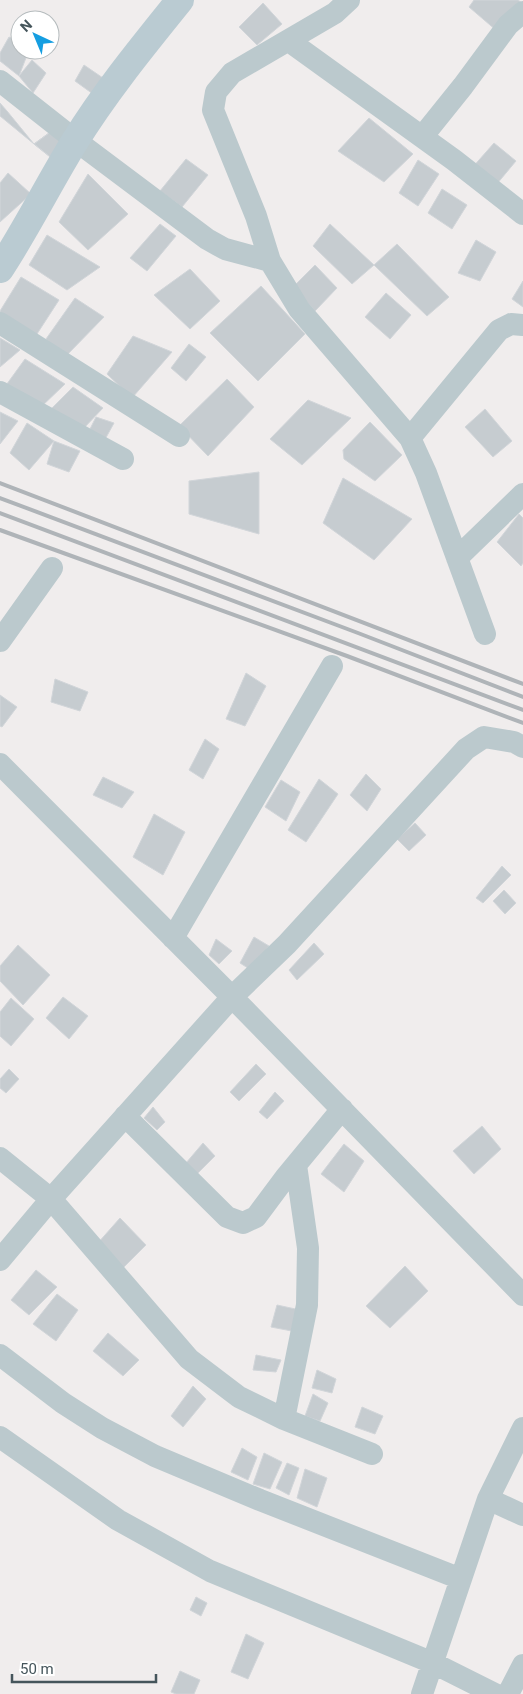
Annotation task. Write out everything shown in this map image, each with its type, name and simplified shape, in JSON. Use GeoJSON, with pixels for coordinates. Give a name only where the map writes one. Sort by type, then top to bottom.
{"type":"FeatureCollection","features":[{"type":"Feature","properties":{"kind":"street"},"geometry":{"type":"LineString","coordinates":[[0,269],[20,238],[75,140],[132,60],[180,0]]}},
{"type":"Feature","properties":{"kind":"street"},"geometry":{"type":"LineString","coordinates":[[349,0],[335,13],[232,73],[216,92],[213,110],[256,216],[270,262],[298,309],[410,438],[426,473],[485,634]]}},
{"type":"Feature","properties":{"kind":"street"},"geometry":{"type":"LineString","coordinates":[[422,137],[508,25],[523,12]]}},
{"type":"Feature","properties":{"kind":"street"},"geometry":{"type":"LineString","coordinates":[[289,41],[422,137],[519,202]]}},
{"type":"Feature","properties":{"kind":"street"},"geometry":{"type":"LineString","coordinates":[[0,81],[75,140],[208,239],[225,249],[270,262]]}},
{"type":"Feature","properties":{"kind":"street"},"geometry":{"type":"LineString","coordinates":[[0,323],[179,436]]}},
{"type":"Feature","properties":{"kind":"street"},"geometry":{"type":"LineString","coordinates":[[410,438],[499,330],[511,324],[523,325]]}},
{"type":"Feature","properties":{"kind":"street"},"geometry":{"type":"LineString","coordinates":[[0,392],[123,459]]}},
{"type":"Feature","properties":{"kind":"street"},"geometry":{"type":"LineString","coordinates":[[457,558],[523,494]]}},
{"type":"Feature","properties":{"kind":"street"},"geometry":{"type":"LineString","coordinates":[[0,642],[52,568]]}},
{"type":"Feature","properties":{"kind":"street"},"geometry":{"type":"LineString","coordinates":[[174,938],[332,666]]}},
{"type":"Feature","properties":{"kind":"street"},"geometry":{"type":"LineString","coordinates":[[0,1260],[51,1199],[232,997],[287,944],[466,749],[484,737],[514,742],[523,747]]}},
{"type":"Feature","properties":{"kind":"street"},"geometry":{"type":"LineString","coordinates":[[0,764],[174,938],[523,1295]]}},
{"type":"Feature","properties":{"kind":"street"},"geometry":{"type":"LineString","coordinates":[[125,1116],[228,1217],[242,1223],[256,1217],[342,1110]]}},
{"type":"Feature","properties":{"kind":"street"},"geometry":{"type":"LineString","coordinates":[[0,1158],[51,1199],[189,1359],[239,1397],[284,1418],[372,1454]]}},
{"type":"Feature","properties":{"kind":"street"},"geometry":{"type":"LineString","coordinates":[[284,1418],[307,1305],[308,1248],[296,1165]]}},
{"type":"Feature","properties":{"kind":"street"},"geometry":{"type":"LineString","coordinates":[[0,1355],[64,1403],[102,1428],[155,1456],[260,1500],[461,1579]]}},
{"type":"Feature","properties":{"kind":"street"},"geometry":{"type":"LineString","coordinates":[[422,1694],[488,1499],[523,1428]]}},
{"type":"Feature","properties":{"kind":"street"},"geometry":{"type":"LineString","coordinates":[[0,1437],[118,1520],[210,1571],[433,1663],[495,1694]]}},
{"type":"Feature","properties":{"kind":"street"},"geometry":{"type":"LineString","coordinates":[[488,1499],[523,1515]]}},
{"type":"Feature","properties":{"kind":"street"},"geometry":{"type":"LineString","coordinates":[[508,1694],[523,1665]]}},
{"type":"Feature","properties":{"kind":"building"},"geometry":{"type":"Polygon","coordinates":[[[474,0],[518,0],[522,3],[497,31],[469,7],[474,0]]]}},
{"type":"Feature","properties":{"kind":"building"},"geometry":{"type":"Polygon","coordinates":[[[263,3],[282,24],[257,45],[239,27],[263,3]]]}},
{"type":"Feature","properties":{"kind":"building"},"geometry":{"type":"Polygon","coordinates":[[[10,37],[10,60],[25,60],[19,76],[0,61],[0,53],[10,37]]]}},
{"type":"Feature","properties":{"kind":"building"},"geometry":{"type":"Polygon","coordinates":[[[32,60],[46,73],[33,93],[19,76],[32,60]]]}},
{"type":"Feature","properties":{"kind":"building"},"geometry":{"type":"Polygon","coordinates":[[[84,65],[103,78],[93,94],[75,81],[84,65]]]}},
{"type":"Feature","properties":{"kind":"building"},"geometry":{"type":"Polygon","coordinates":[[[0,103],[7,111],[34,144],[0,116],[0,103]]]}},
{"type":"Feature","properties":{"kind":"building"},"geometry":{"type":"Polygon","coordinates":[[[369,118],[413,154],[384,182],[338,151],[369,118]]]}},
{"type":"Feature","properties":{"kind":"building"},"geometry":{"type":"Polygon","coordinates":[[[49,133],[67,137],[54,160],[34,144],[49,133]]]}},
{"type":"Feature","properties":{"kind":"building"},"geometry":{"type":"Polygon","coordinates":[[[49,133],[72,146],[54,160],[34,144],[49,133]]]}},
{"type":"Feature","properties":{"kind":"building"},"geometry":{"type":"Polygon","coordinates":[[[494,143],[516,161],[486,197],[464,177],[494,143]]]}},
{"type":"Feature","properties":{"kind":"building"},"geometry":{"type":"Polygon","coordinates":[[[186,159],[208,175],[182,207],[160,191],[186,159]]]}},
{"type":"Feature","properties":{"kind":"building"},"geometry":{"type":"Polygon","coordinates":[[[418,160],[439,174],[418,206],[399,193],[418,160]]]}},
{"type":"Feature","properties":{"kind":"building"},"geometry":{"type":"Polygon","coordinates":[[[8,173],[31,194],[0,222],[0,183],[8,173]]]}},
{"type":"Feature","properties":{"kind":"building"},"geometry":{"type":"Polygon","coordinates":[[[88,174],[128,214],[88,250],[59,222],[88,174]]]}},
{"type":"Feature","properties":{"kind":"building"},"geometry":{"type":"Polygon","coordinates":[[[442,189],[467,205],[452,229],[428,213],[442,189]]]}},
{"type":"Feature","properties":{"kind":"building"},"geometry":{"type":"Polygon","coordinates":[[[160,224],[176,236],[147,271],[130,258],[160,224]]]}},
{"type":"Feature","properties":{"kind":"building"},"geometry":{"type":"Polygon","coordinates":[[[330,224],[374,265],[352,284],[313,246],[330,224]]]}},
{"type":"Feature","properties":{"kind":"building"},"geometry":{"type":"Polygon","coordinates":[[[47,235],[100,267],[67,290],[29,265],[47,235]]]}},
{"type":"Feature","properties":{"kind":"building"},"geometry":{"type":"Polygon","coordinates":[[[476,240],[496,252],[480,281],[458,273],[476,240]]]}},
{"type":"Feature","properties":{"kind":"building"},"geometry":{"type":"Polygon","coordinates":[[[397,244],[449,297],[427,316],[374,265],[397,244]]]}},
{"type":"Feature","properties":{"kind":"building"},"geometry":{"type":"Polygon","coordinates":[[[315,265],[337,288],[315,311],[293,287],[315,265]]]}},
{"type":"Feature","properties":{"kind":"building"},"geometry":{"type":"Polygon","coordinates":[[[190,269],[220,301],[190,329],[154,295],[190,269]]]}},
{"type":"Feature","properties":{"kind":"building"},"geometry":{"type":"Polygon","coordinates":[[[21,277],[59,300],[35,337],[0,317],[0,311],[21,277]]]}},
{"type":"Feature","properties":{"kind":"building"},"geometry":{"type":"Polygon","coordinates":[[[523,281],[523,307],[512,299],[523,281]]]}},
{"type":"Feature","properties":{"kind":"building"},"geometry":{"type":"Polygon","coordinates":[[[261,286],[305,334],[258,381],[210,333],[261,286]]]}},
{"type":"Feature","properties":{"kind":"building"},"geometry":{"type":"Polygon","coordinates":[[[386,293],[411,315],[390,339],[365,317],[386,293]]]}},
{"type":"Feature","properties":{"kind":"building"},"geometry":{"type":"Polygon","coordinates":[[[75,298],[104,317],[65,357],[46,339],[75,298]]]}},
{"type":"Feature","properties":{"kind":"building"},"geometry":{"type":"Polygon","coordinates":[[[133,336],[172,352],[132,398],[107,374],[133,336]]]}},
{"type":"Feature","properties":{"kind":"building"},"geometry":{"type":"Polygon","coordinates":[[[0,338],[20,350],[0,367],[0,338]]]}},
{"type":"Feature","properties":{"kind":"building"},"geometry":{"type":"Polygon","coordinates":[[[189,344],[206,357],[186,381],[171,368],[189,344]]]}},
{"type":"Feature","properties":{"kind":"building"},"geometry":{"type":"Polygon","coordinates":[[[25,359],[65,384],[40,408],[4,388],[25,359]]]}},
{"type":"Feature","properties":{"kind":"building"},"geometry":{"type":"Polygon","coordinates":[[[227,379],[254,407],[208,456],[179,426],[227,379]]]}},
{"type":"Feature","properties":{"kind":"building"},"geometry":{"type":"Polygon","coordinates":[[[73,387],[103,408],[83,429],[49,411],[73,387]]]}},
{"type":"Feature","properties":{"kind":"building"},"geometry":{"type":"Polygon","coordinates":[[[308,400],[351,418],[302,465],[270,439],[308,400]]]}},
{"type":"Feature","properties":{"kind":"building"},"geometry":{"type":"Polygon","coordinates":[[[485,409],[512,441],[493,457],[465,427],[485,409]]]}},
{"type":"Feature","properties":{"kind":"building"},"geometry":{"type":"Polygon","coordinates":[[[0,412],[18,421],[0,444],[0,412]]]}},
{"type":"Feature","properties":{"kind":"building"},"geometry":{"type":"Polygon","coordinates":[[[96,417],[114,423],[103,443],[87,435],[96,417]]]}},
{"type":"Feature","properties":{"kind":"building"},"geometry":{"type":"Polygon","coordinates":[[[370,422],[402,455],[375,481],[344,459],[343,450],[370,422]]]}},
{"type":"Feature","properties":{"kind":"building"},"geometry":{"type":"Polygon","coordinates":[[[27,423],[54,441],[29,470],[10,453],[27,423]]]}},
{"type":"Feature","properties":{"kind":"building"},"geometry":{"type":"Polygon","coordinates":[[[54,441],[80,451],[69,472],[47,464],[54,441]]]}},
{"type":"Feature","properties":{"kind":"building"},"geometry":{"type":"Polygon","coordinates":[[[259,472],[259,534],[189,514],[189,481],[259,472]]]}},
{"type":"Feature","properties":{"kind":"building"},"geometry":{"type":"Polygon","coordinates":[[[343,478],[412,519],[374,560],[323,523],[343,478]]]}},
{"type":"Feature","properties":{"kind":"building"},"geometry":{"type":"Polygon","coordinates":[[[519,514],[523,518],[523,563],[521,566],[497,542],[519,514]]]}},
{"type":"Feature","properties":{"kind":"building"},"geometry":{"type":"Polygon","coordinates":[[[246,673],[266,686],[245,726],[226,719],[246,673]]]}},
{"type":"Feature","properties":{"kind":"building"},"geometry":{"type":"Polygon","coordinates":[[[55,679],[88,692],[80,711],[51,702],[55,679]]]}},
{"type":"Feature","properties":{"kind":"building"},"geometry":{"type":"Polygon","coordinates":[[[0,695],[17,707],[2,727],[0,726],[0,695]]]}},
{"type":"Feature","properties":{"kind":"building"},"geometry":{"type":"Polygon","coordinates":[[[205,739],[219,749],[203,779],[189,770],[205,739]]]}},
{"type":"Feature","properties":{"kind":"building"},"geometry":{"type":"Polygon","coordinates":[[[366,774],[381,789],[367,811],[350,795],[366,774]]]}},
{"type":"Feature","properties":{"kind":"building"},"geometry":{"type":"Polygon","coordinates":[[[103,777],[134,792],[122,808],[93,795],[103,777]]]}},
{"type":"Feature","properties":{"kind":"building"},"geometry":{"type":"Polygon","coordinates":[[[319,779],[338,794],[306,842],[288,830],[319,779]]]}},
{"type":"Feature","properties":{"kind":"building"},"geometry":{"type":"Polygon","coordinates":[[[281,780],[300,792],[286,821],[265,807],[281,780]]]}},
{"type":"Feature","properties":{"kind":"building"},"geometry":{"type":"Polygon","coordinates":[[[154,814],[185,832],[163,875],[133,857],[154,814]]]}},
{"type":"Feature","properties":{"kind":"building"},"geometry":{"type":"Polygon","coordinates":[[[415,823],[426,835],[409,851],[397,839],[415,823]]]}},
{"type":"Feature","properties":{"kind":"building"},"geometry":{"type":"Polygon","coordinates":[[[502,866],[511,875],[483,903],[476,898],[502,866]]]}},
{"type":"Feature","properties":{"kind":"building"},"geometry":{"type":"Polygon","coordinates":[[[504,890],[516,903],[505,914],[493,901],[504,890]]]}},
{"type":"Feature","properties":{"kind":"building"},"geometry":{"type":"Polygon","coordinates":[[[254,937],[269,946],[251,970],[240,963],[254,937]]]}},
{"type":"Feature","properties":{"kind":"building"},"geometry":{"type":"Polygon","coordinates":[[[216,939],[232,951],[219,964],[209,955],[216,939]]]}},
{"type":"Feature","properties":{"kind":"building"},"geometry":{"type":"Polygon","coordinates":[[[314,943],[324,954],[297,980],[289,970],[314,943]]]}},
{"type":"Feature","properties":{"kind":"building"},"geometry":{"type":"Polygon","coordinates":[[[18,945],[50,975],[23,1005],[0,981],[0,966],[18,945]]]}},
{"type":"Feature","properties":{"kind":"building"},"geometry":{"type":"Polygon","coordinates":[[[63,997],[88,1016],[69,1039],[46,1018],[63,997]]]}},
{"type":"Feature","properties":{"kind":"building"},"geometry":{"type":"Polygon","coordinates":[[[11,998],[34,1019],[11,1046],[0,1036],[0,1012],[11,998]]]}},
{"type":"Feature","properties":{"kind":"building"},"geometry":{"type":"Polygon","coordinates":[[[256,1064],[266,1074],[239,1101],[230,1092],[256,1064]]]}},
{"type":"Feature","properties":{"kind":"building"},"geometry":{"type":"Polygon","coordinates":[[[9,1069],[19,1079],[6,1093],[0,1088],[0,1079],[9,1069]]]}},
{"type":"Feature","properties":{"kind":"building"},"geometry":{"type":"Polygon","coordinates":[[[275,1092],[284,1101],[267,1119],[259,1112],[275,1092]]]}},
{"type":"Feature","properties":{"kind":"building"},"geometry":{"type":"Polygon","coordinates":[[[153,1107],[165,1122],[157,1130],[144,1118],[153,1107]]]}},
{"type":"Feature","properties":{"kind":"building"},"geometry":{"type":"Polygon","coordinates":[[[482,1126],[501,1149],[474,1174],[453,1151],[482,1126]]]}},
{"type":"Feature","properties":{"kind":"building"},"geometry":{"type":"Polygon","coordinates":[[[203,1143],[215,1156],[197,1174],[186,1163],[203,1143]]]}},
{"type":"Feature","properties":{"kind":"building"},"geometry":{"type":"Polygon","coordinates":[[[344,1144],[364,1161],[344,1192],[321,1174],[344,1144]]]}},
{"type":"Feature","properties":{"kind":"building"},"geometry":{"type":"Polygon","coordinates":[[[120,1218],[146,1245],[122,1269],[97,1244],[120,1218]]]}},
{"type":"Feature","properties":{"kind":"building"},"geometry":{"type":"Polygon","coordinates":[[[405,1266],[428,1291],[390,1328],[366,1306],[405,1266]]]}},
{"type":"Feature","properties":{"kind":"building"},"geometry":{"type":"Polygon","coordinates":[[[36,1270],[57,1287],[29,1315],[11,1300],[36,1270]]]}},
{"type":"Feature","properties":{"kind":"building"},"geometry":{"type":"Polygon","coordinates":[[[57,1294],[78,1310],[56,1341],[33,1324],[57,1294]]]}},
{"type":"Feature","properties":{"kind":"building"},"geometry":{"type":"Polygon","coordinates":[[[277,1305],[300,1310],[297,1332],[271,1327],[277,1305]]]}},
{"type":"Feature","properties":{"kind":"building"},"geometry":{"type":"Polygon","coordinates":[[[108,1333],[139,1360],[123,1376],[93,1351],[108,1333]]]}},
{"type":"Feature","properties":{"kind":"building"},"geometry":{"type":"Polygon","coordinates":[[[256,1355],[281,1360],[276,1372],[253,1370],[256,1355]]]}},
{"type":"Feature","properties":{"kind":"building"},"geometry":{"type":"Polygon","coordinates":[[[317,1370],[336,1379],[332,1393],[312,1388],[317,1370]]]}},
{"type":"Feature","properties":{"kind":"building"},"geometry":{"type":"Polygon","coordinates":[[[193,1386],[206,1399],[183,1427],[171,1416],[193,1386]]]}},
{"type":"Feature","properties":{"kind":"building"},"geometry":{"type":"Polygon","coordinates":[[[313,1394],[328,1403],[320,1421],[305,1416],[313,1394]]]}},
{"type":"Feature","properties":{"kind":"building"},"geometry":{"type":"Polygon","coordinates":[[[362,1407],[383,1416],[375,1434],[355,1427],[362,1407]]]}},
{"type":"Feature","properties":{"kind":"building"},"geometry":{"type":"Polygon","coordinates":[[[242,1448],[257,1457],[248,1480],[231,1472],[242,1448]]]}},
{"type":"Feature","properties":{"kind":"building"},"geometry":{"type":"Polygon","coordinates":[[[264,1453],[282,1462],[270,1489],[253,1484],[264,1453]]]}},
{"type":"Feature","properties":{"kind":"building"},"geometry":{"type":"Polygon","coordinates":[[[287,1463],[299,1468],[289,1495],[276,1488],[287,1463]]]}},
{"type":"Feature","properties":{"kind":"building"},"geometry":{"type":"Polygon","coordinates":[[[305,1469],[327,1478],[317,1507],[297,1498],[305,1469]]]}},
{"type":"Feature","properties":{"kind":"building"},"geometry":{"type":"Polygon","coordinates":[[[196,1597],[207,1603],[201,1616],[190,1610],[196,1597]]]}},
{"type":"Feature","properties":{"kind":"building"},"geometry":{"type":"Polygon","coordinates":[[[246,1634],[264,1643],[248,1679],[231,1672],[246,1634]]]}},
{"type":"Feature","properties":{"kind":"building"},"geometry":{"type":"Polygon","coordinates":[[[180,1671],[200,1680],[194,1694],[176,1694],[171,1692],[180,1671]]]}},
{"type":"Feature","properties":{"kind":"railway"},"geometry":{"type":"LineString","coordinates":[[0,483],[523,684]]}},
{"type":"Feature","properties":{"kind":"railway"},"geometry":{"type":"LineString","coordinates":[[0,498],[523,697]]}},
{"type":"Feature","properties":{"kind":"railway"},"geometry":{"type":"LineString","coordinates":[[0,513],[523,710]]}},
{"type":"Feature","properties":{"kind":"railway"},"geometry":{"type":"LineString","coordinates":[[0,530],[347,656],[523,723]]}}]}
